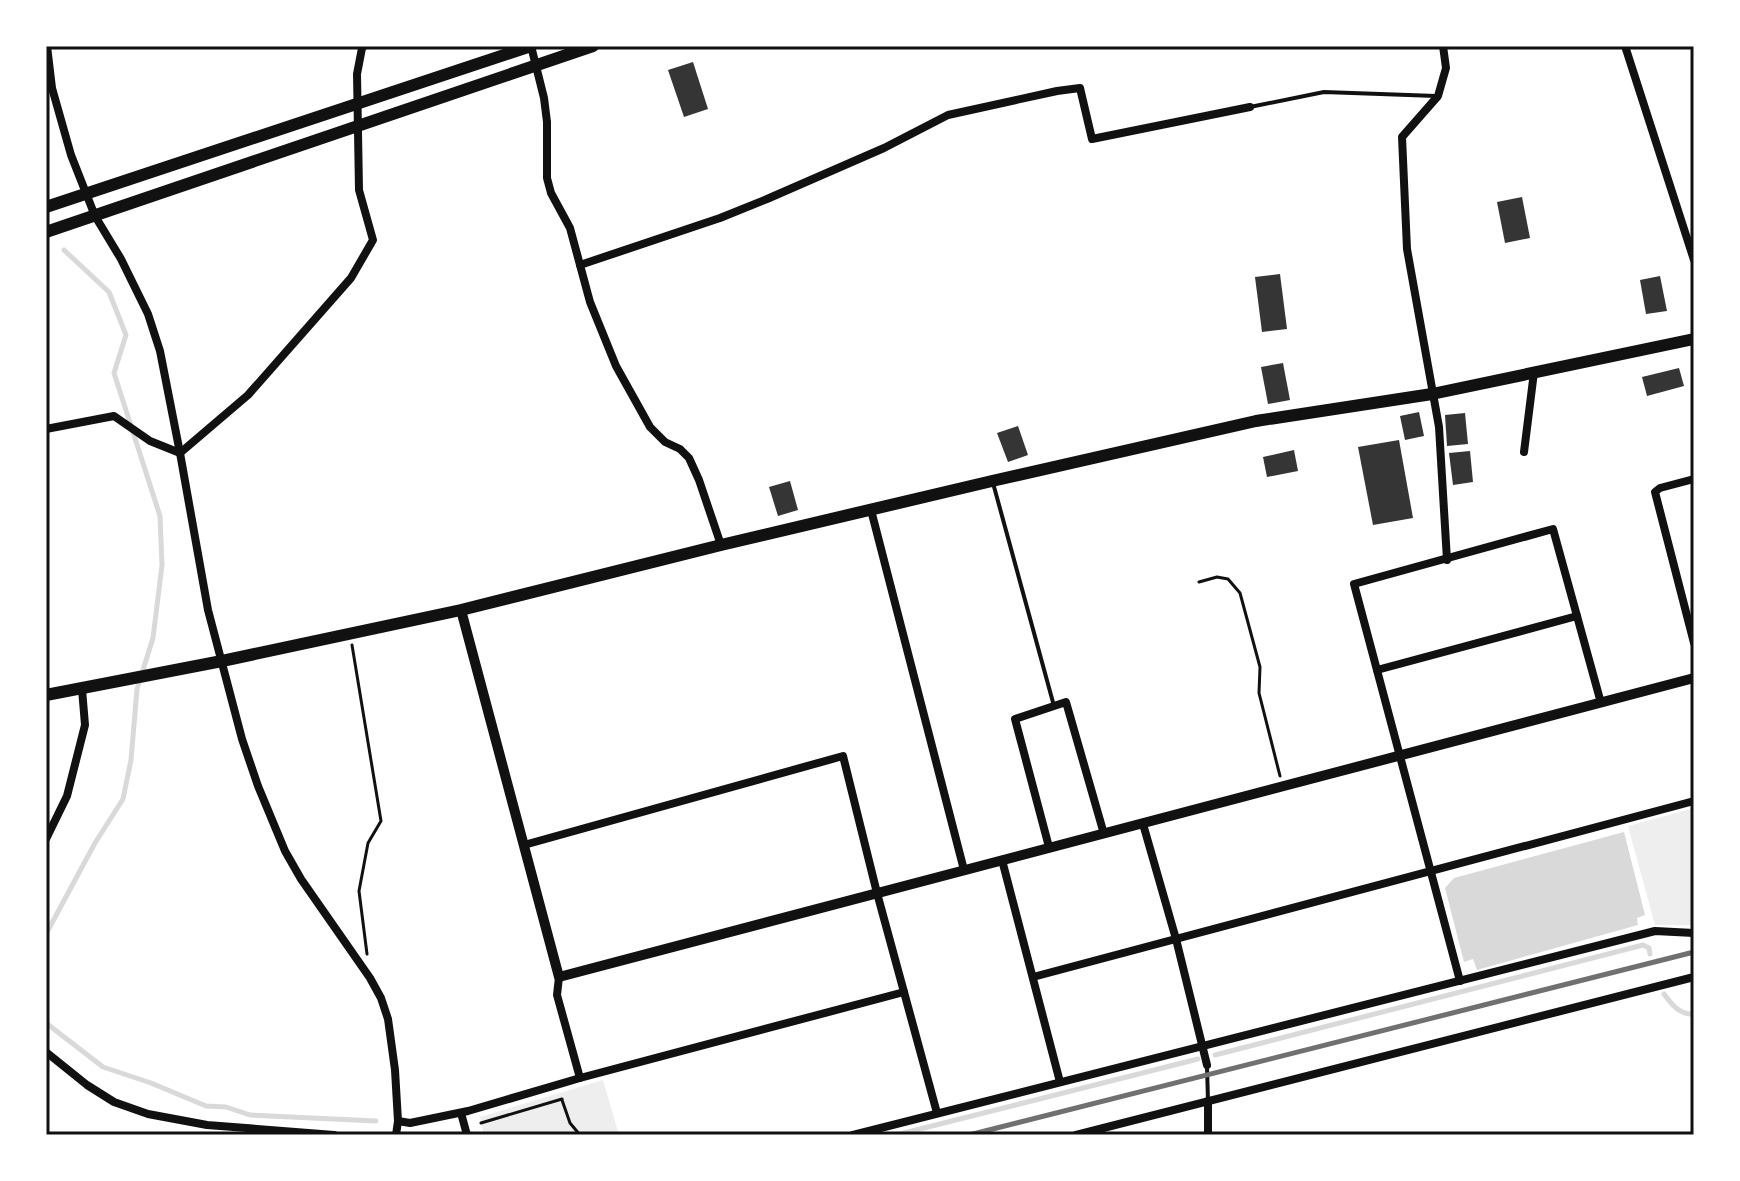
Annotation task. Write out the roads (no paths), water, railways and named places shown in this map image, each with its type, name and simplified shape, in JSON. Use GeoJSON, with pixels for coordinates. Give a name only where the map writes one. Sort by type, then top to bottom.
{"type":"FeatureCollection","features":[{"type":"Feature","properties":{"kind":"main road"},"geometry":{"type":"LineString","coordinates":[[46,207],[531,46]]}},
{"type":"Feature","properties":{"kind":"main road"},"geometry":{"type":"LineString","coordinates":[[46,232],[593,46]]}},
{"type":"Feature","properties":{"kind":"main road"},"geometry":{"type":"LineString","coordinates":[[46,695],[461,610],[721,545],[1256,421],[1432,394],[1694,339]]}},
{"type":"Feature","properties":{"kind":"street"},"geometry":{"type":"LineString","coordinates":[[47,46],[52,88],[71,155],[95,216],[121,259],[148,314],[160,351],[208,610],[242,739],[258,786],[285,851],[370,978],[388,1019],[393,1042],[398,1121],[396,1135]]}},
{"type":"Feature","properties":{"kind":"street"},"geometry":{"type":"LineString","coordinates":[[180,453],[248,395],[351,278],[373,240],[359,190],[357,74],[364,46]]}},
{"type":"Feature","properties":{"kind":"street"},"geometry":{"type":"LineString","coordinates":[[531,46],[547,122],[547,178],[551,193],[570,228],[590,302],[616,366],[650,427],[665,442],[680,449],[689,458],[721,545]]}},
{"type":"Feature","properties":{"kind":"street"},"geometry":{"type":"LineString","coordinates":[[1443,46],[1446,68],[1438,96],[1402,137],[1407,249],[1439,427],[1447,560]]}},
{"type":"Feature","properties":{"kind":"street"},"geometry":{"type":"LineString","coordinates":[[1625,46],[1694,260]]}},
{"type":"Feature","properties":{"kind":"street"},"geometry":{"type":"LineString","coordinates":[[580,265],[767,199],[884,148],[948,115],[1080,88],[1092,139],[1250,107]]}},
{"type":"Feature","properties":{"kind":"street"},"geometry":{"type":"LineString","coordinates":[[1524,452],[1534,372]]}},
{"type":"Feature","properties":{"kind":"street"},"geometry":{"type":"LineString","coordinates":[[46,429],[114,416],[150,441],[180,453]]}},
{"type":"Feature","properties":{"kind":"street"},"geometry":{"type":"LineString","coordinates":[[1694,479],[1655,492],[1694,643]]}},
{"type":"Feature","properties":{"kind":"street"},"geometry":{"type":"LineString","coordinates":[[871,510],[964,870]]}},
{"type":"Feature","properties":{"kind":"street"},"geometry":{"type":"LineString","coordinates":[[1460,981],[1354,584],[1553,529],[1601,703]]}},
{"type":"Feature","properties":{"kind":"street"},"geometry":{"type":"LineString","coordinates":[[461,610],[559,977],[557,995],[580,1078]]}},
{"type":"Feature","properties":{"kind":"street"},"geometry":{"type":"LineString","coordinates":[[1377,670],[1577,616]]}},
{"type":"Feature","properties":{"kind":"street"},"geometry":{"type":"LineString","coordinates":[[559,977],[1694,678]]}},
{"type":"Feature","properties":{"kind":"street"},"geometry":{"type":"LineString","coordinates":[[46,839],[67,796],[85,725],[82,689]]}},
{"type":"Feature","properties":{"kind":"street"},"geometry":{"type":"LineString","coordinates":[[1049,847],[1015,719],[1066,702],[1104,834]]}},
{"type":"Feature","properties":{"kind":"street"},"geometry":{"type":"LineString","coordinates":[[524,845],[843,756],[937,1113]]}},
{"type":"Feature","properties":{"kind":"street"},"geometry":{"type":"LineString","coordinates":[[1033,977],[1694,801]]}},
{"type":"Feature","properties":{"kind":"street"},"geometry":{"type":"LineString","coordinates":[[1143,824],[1207,1065]]}},
{"type":"Feature","properties":{"kind":"street"},"geometry":{"type":"LineString","coordinates":[[1002,860],[1060,1082]]}},
{"type":"Feature","properties":{"kind":"street"},"geometry":{"type":"LineString","coordinates":[[853,1135],[1655,931],[1694,933]]}},
{"type":"Feature","properties":{"kind":"street"},"geometry":{"type":"LineString","coordinates":[[1076,1135],[1694,977]]}},
{"type":"Feature","properties":{"kind":"street"},"geometry":{"type":"LineString","coordinates":[[398,1121],[410,1123],[461,1113],[580,1078],[904,992]]}},
{"type":"Feature","properties":{"kind":"street"},"geometry":{"type":"LineString","coordinates":[[46,1052],[114,1102],[148,1114],[207,1125],[334,1135]]}},
{"type":"Feature","properties":{"kind":"street"},"geometry":{"type":"LineString","coordinates":[[1208,1101],[1208,1135]]}},
{"type":"Feature","properties":{"kind":"street"},"geometry":{"type":"LineString","coordinates":[[461,1113],[467,1135]]}},
{"type":"Feature","properties":{"kind":"lane"},"geometry":{"type":"LineString","coordinates":[[1250,107],[1324,92],[1438,96]]}},
{"type":"Feature","properties":{"kind":"lane"},"geometry":{"type":"LineString","coordinates":[[992,481],[1055,706]]}},
{"type":"Feature","properties":{"kind":"lane"},"geometry":{"type":"LineString","coordinates":[[1207,1065],[1208,1101]]}},
{"type":"Feature","properties":{"kind":"waterway"},"geometry":{"type":"LineString","coordinates":[[46,934],[95,843],[123,799],[131,760],[137,689],[153,638],[162,565],[160,516],[114,373],[126,335],[109,292],[64,250]]}},
{"type":"Feature","properties":{"kind":"waterway"},"geometry":{"type":"LineString","coordinates":[[1215,1055],[1643,945],[1649,948],[1650,954]]}},
{"type":"Feature","properties":{"kind":"waterway"},"geometry":{"type":"LineString","coordinates":[[1664,994],[1680,1011],[1694,1014]]}},
{"type":"Feature","properties":{"kind":"waterway"},"geometry":{"type":"LineString","coordinates":[[46,1023],[103,1067],[206,1106],[226,1107],[250,1115],[376,1121]]}},
{"type":"Feature","properties":{"kind":"waterway"},"geometry":{"type":"LineString","coordinates":[[896,1135],[1198,1059]]}},
{"type":"Feature","properties":{"kind":"railway"},"geometry":{"type":"LineString","coordinates":[[969,1135],[1694,952]]}}]}
